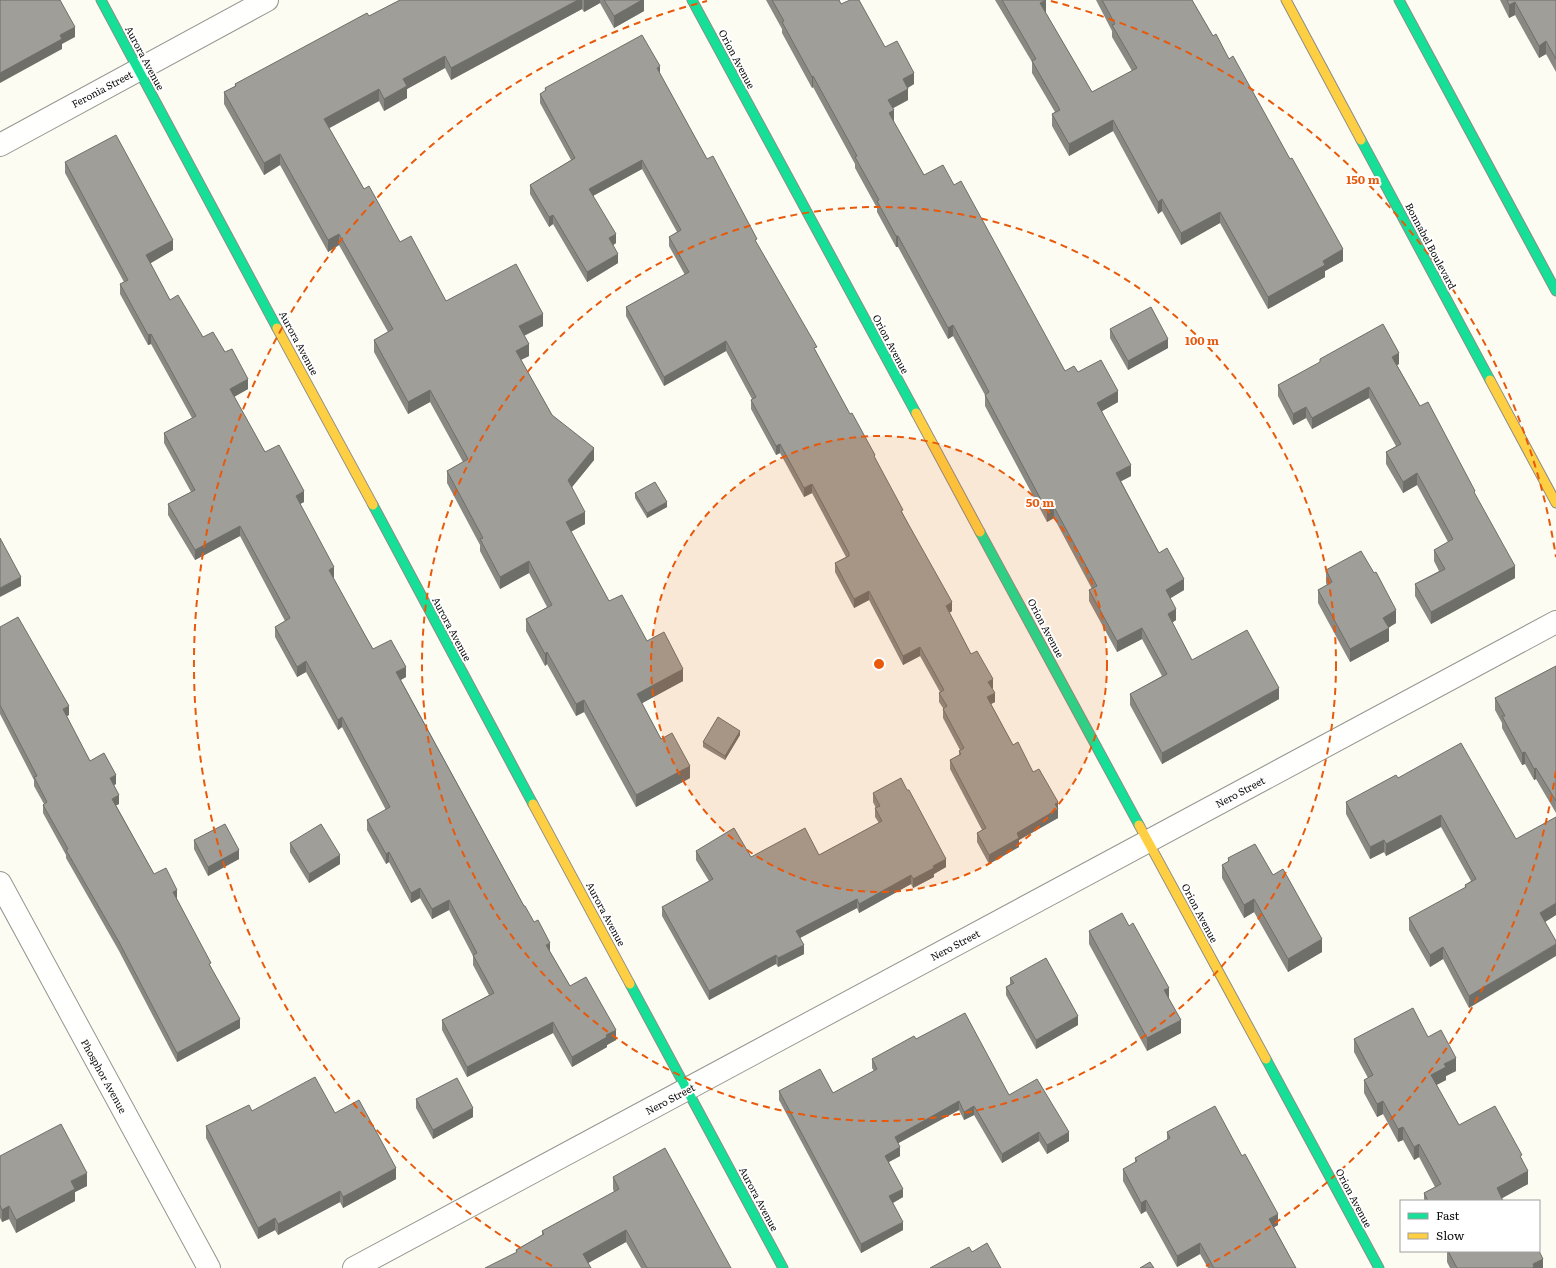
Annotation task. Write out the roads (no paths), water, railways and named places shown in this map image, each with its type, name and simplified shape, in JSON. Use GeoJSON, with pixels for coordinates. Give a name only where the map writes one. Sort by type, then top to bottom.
{"type":"FeatureCollection","features":[{"type":"Feature","properties":{"kind":"street","name":"Aurora Avenue"},"geometry":{"type":"LineString","coordinates":[[101,0],[784,1268]]}},
{"type":"Feature","properties":{"kind":"street","name":"Feronia Street"},"geometry":{"type":"LineString","coordinates":[[0,145],[267,0]]}},
{"type":"Feature","properties":{"kind":"street","name":"Orion Avenue"},"geometry":{"type":"LineString","coordinates":[[692,0],[1379,1268]]}},
{"type":"Feature","properties":{"kind":"street","name":"Bonnabel Boulevard"},"geometry":{"type":"LineString","coordinates":[[1286,0],[1556,503]]}},
{"type":"Feature","properties":{"kind":"street"},"geometry":{"type":"LineString","coordinates":[[1399,0],[1556,291]]}},
{"type":"Feature","properties":{"kind":"street","name":"Nero Street"},"geometry":{"type":"LineString","coordinates":[[354,1268],[1556,622]]}},
{"type":"Feature","properties":{"kind":"street","name":"Phosphor Avenue"},"geometry":{"type":"LineString","coordinates":[[0,883],[209,1268]]}}]}
